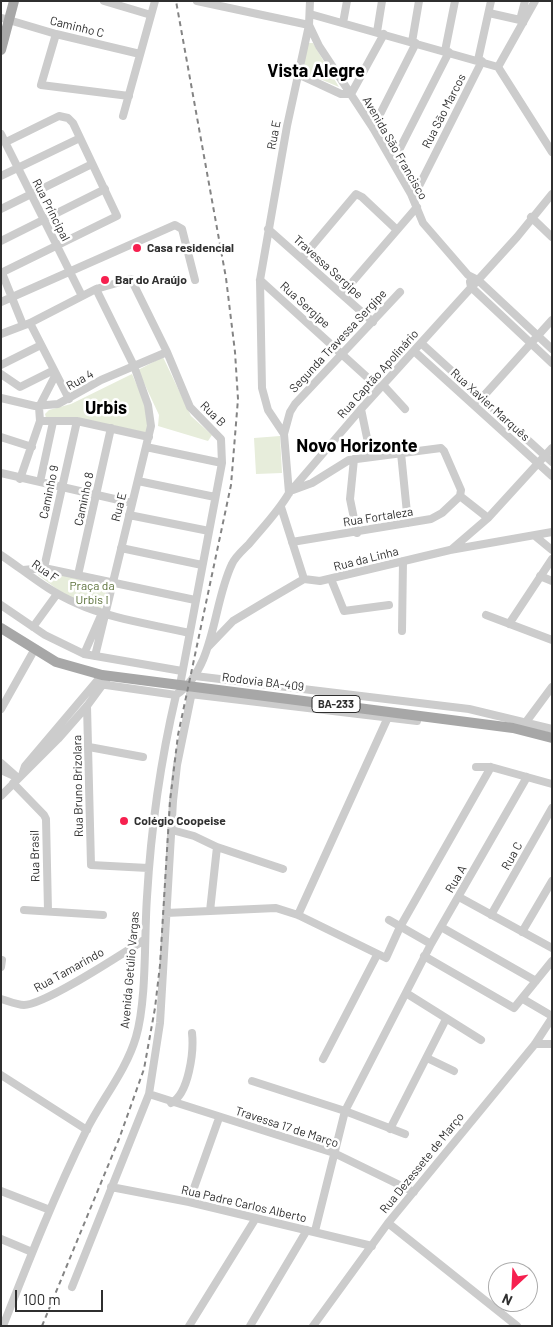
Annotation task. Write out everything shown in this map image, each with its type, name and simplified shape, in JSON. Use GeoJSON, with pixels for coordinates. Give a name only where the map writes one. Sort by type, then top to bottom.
{"type":"FeatureCollection","features":[{"type":"Feature","properties":{"kind":"main road"},"geometry":{"type":"LineString","coordinates":[[1,50],[7,1]]}},
{"type":"Feature","properties":{"kind":"main road"},"geometry":{"type":"LineString","coordinates":[[4,20],[14,1]]}},
{"type":"Feature","properties":{"kind":"main road","name":"BA-233"},"geometry":{"type":"LineString","coordinates":[[1,628],[56,662],[106,679]]}},
{"type":"Feature","properties":{"kind":"main road","name":"Rodovia BA-409"},"geometry":{"type":"LineString","coordinates":[[106,679],[187,687],[389,714],[512,728],[552,738]]}},
{"type":"Feature","properties":{"kind":"street"},"geometry":{"type":"LineString","coordinates":[[104,1],[151,15]]}},
{"type":"Feature","properties":{"kind":"street"},"geometry":{"type":"LineString","coordinates":[[123,116],[155,1]]}},
{"type":"Feature","properties":{"kind":"street"},"geometry":{"type":"LineString","coordinates":[[198,1],[309,26]]}},
{"type":"Feature","properties":{"kind":"street","name":"Rua E"},"geometry":{"type":"LineString","coordinates":[[284,434],[268,410],[262,388],[260,280],[287,126],[300,75],[309,26],[310,1]]}},
{"type":"Feature","properties":{"kind":"street"},"geometry":{"type":"LineString","coordinates":[[343,23],[347,1]]}},
{"type":"Feature","properties":{"kind":"street"},"geometry":{"type":"LineString","coordinates":[[300,75],[341,94],[351,94],[380,33],[382,1]]}},
{"type":"Feature","properties":{"kind":"street"},"geometry":{"type":"LineString","coordinates":[[372,128],[414,42],[419,1]]}},
{"type":"Feature","properties":{"kind":"street"},"geometry":{"type":"LineString","coordinates":[[393,162],[447,52],[455,1]]}},
{"type":"Feature","properties":{"kind":"street","name":"Rua São Marcos"},"geometry":{"type":"LineString","coordinates":[[413,198],[480,61],[491,1]]}},
{"type":"Feature","properties":{"kind":"street"},"geometry":{"type":"LineString","coordinates":[[522,21],[525,1]]}},
{"type":"Feature","properties":{"kind":"street"},"geometry":{"type":"LineString","coordinates":[[498,66],[535,1]]}},
{"type":"Feature","properties":{"kind":"street"},"geometry":{"type":"LineString","coordinates":[[489,13],[522,21]]}},
{"type":"Feature","properties":{"kind":"street"},"geometry":{"type":"LineString","coordinates":[[310,14],[498,66],[552,152]]}},
{"type":"Feature","properties":{"kind":"street","name":"Caminho C"},"geometry":{"type":"LineString","coordinates":[[4,20],[140,54]]}},
{"type":"Feature","properties":{"kind":"street","name":"Avenida São Francisco"},"geometry":{"type":"LineString","coordinates":[[309,26],[319,46],[393,162],[413,198],[423,223],[468,275],[472,287]]}},
{"type":"Feature","properties":{"kind":"street"},"geometry":{"type":"LineString","coordinates":[[56,34],[41,85],[129,96]]}},
{"type":"Feature","properties":{"kind":"street"},"geometry":{"type":"LineString","coordinates":[[6,142],[62,116],[70,120],[117,216],[1,273],[11,297],[41,345],[69,399]]}},
{"type":"Feature","properties":{"kind":"street","name":"Rua Principal"},"geometry":{"type":"LineString","coordinates":[[1,134],[82,296]]}},
{"type":"Feature","properties":{"kind":"street"},"geometry":{"type":"LineString","coordinates":[[1,176],[80,138]]}},
{"type":"Feature","properties":{"kind":"street"},"geometry":{"type":"LineString","coordinates":[[1,208],[92,164]]}},
{"type":"Feature","properties":{"kind":"street"},"geometry":{"type":"LineString","coordinates":[[1,241],[105,189]]}},
{"type":"Feature","properties":{"kind":"street","name":"Rua Captão Apolinário"},"geometry":{"type":"LineString","coordinates":[[187,687],[206,648],[224,581],[233,562],[281,507],[291,492],[361,408],[517,237],[531,217],[552,194]]}},
{"type":"Feature","properties":{"kind":"street"},"geometry":{"type":"LineString","coordinates":[[302,258],[354,195],[362,197],[397,230]]}},
{"type":"Feature","properties":{"kind":"street"},"geometry":{"type":"LineString","coordinates":[[342,294],[416,207]]}},
{"type":"Feature","properties":{"kind":"street"},"geometry":{"type":"LineString","coordinates":[[531,217],[552,237]]}},
{"type":"Feature","properties":{"kind":"street"},"geometry":{"type":"LineString","coordinates":[[1,302],[121,247],[177,225],[184,235],[195,280]]}},
{"type":"Feature","properties":{"kind":"street","name":"Travessa Sergipe"},"geometry":{"type":"LineString","coordinates":[[268,229],[373,322]]}},
{"type":"Feature","properties":{"kind":"street","name":"Avenida São Francisco"},"geometry":{"type":"LineString","coordinates":[[468,275],[478,280],[552,349]]}},
{"type":"Feature","properties":{"kind":"street","name":"Rua B"},"geometry":{"type":"LineString","coordinates":[[1,334],[27,324],[96,289],[132,279],[167,352],[190,407],[221,439],[222,464],[182,671],[187,687]]}},
{"type":"Feature","properties":{"kind":"street","name":"Rua Sergipe"},"geometry":{"type":"LineString","coordinates":[[260,280],[405,409]]}},
{"type":"Feature","properties":{"kind":"street"},"geometry":{"type":"LineString","coordinates":[[472,287],[552,363]]}},
{"type":"Feature","properties":{"kind":"street","name":"Rua E"},"geometry":{"type":"LineString","coordinates":[[80,670],[90,655],[114,584],[151,426],[148,405],[134,366],[96,289]]}},
{"type":"Feature","properties":{"kind":"street","name":"Segunda Travessa Sergipe"},"geometry":{"type":"LineString","coordinates":[[284,434],[292,408],[400,292]]}},
{"type":"Feature","properties":{"kind":"street"},"geometry":{"type":"LineString","coordinates":[[474,406],[552,320]]}},
{"type":"Feature","properties":{"kind":"street","name":"Rua Xavier Marquês"},"geometry":{"type":"LineString","coordinates":[[421,343],[552,462]]}},
{"type":"Feature","properties":{"kind":"street"},"geometry":{"type":"LineString","coordinates":[[1,365],[41,345]]}},
{"type":"Feature","properties":{"kind":"street","name":"Rua Xavier Marquês"},"geometry":{"type":"LineString","coordinates":[[414,351],[552,476]]}},
{"type":"Feature","properties":{"kind":"street","name":"Rua 4"},"geometry":{"type":"LineString","coordinates":[[1,398],[39,407],[58,404],[134,366],[167,352]]}},
{"type":"Feature","properties":{"kind":"street"},"geometry":{"type":"LineString","coordinates":[[1,374],[20,387],[55,372]]}},
{"type":"Feature","properties":{"kind":"street"},"geometry":{"type":"LineString","coordinates":[[20,478],[40,421],[39,407],[55,372]]}},
{"type":"Feature","properties":{"kind":"street"},"geometry":{"type":"LineString","coordinates":[[361,408],[371,457]]}},
{"type":"Feature","properties":{"kind":"street"},"geometry":{"type":"LineString","coordinates":[[40,421],[77,421],[149,437]]}},
{"type":"Feature","properties":{"kind":"street","name":"Caminho 9"},"geometry":{"type":"LineString","coordinates":[[44,568],[77,421]]}},
{"type":"Feature","properties":{"kind":"street"},"geometry":{"type":"LineString","coordinates":[[40,482],[53,422]]}},
{"type":"Feature","properties":{"kind":"street","name":"Caminho 8"},"geometry":{"type":"LineString","coordinates":[[78,575],[111,428]]}},
{"type":"Feature","properties":{"kind":"street"},"geometry":{"type":"LineString","coordinates":[[284,434],[291,492],[305,486],[341,464],[354,459],[443,448],[461,490],[460,496],[488,518]]}},
{"type":"Feature","properties":{"kind":"street"},"geometry":{"type":"LineString","coordinates":[[1,438],[32,447]]}},
{"type":"Feature","properties":{"kind":"street"},"geometry":{"type":"LineString","coordinates":[[146,447],[222,464]]}},
{"type":"Feature","properties":{"kind":"street"},"geometry":{"type":"LineString","coordinates":[[450,550],[488,518],[552,448]]}},
{"type":"Feature","properties":{"kind":"street"},"geometry":{"type":"LineString","coordinates":[[401,453],[408,523]]}},
{"type":"Feature","properties":{"kind":"street"},"geometry":{"type":"LineString","coordinates":[[354,459],[350,499],[356,532]]}},
{"type":"Feature","properties":{"kind":"street"},"geometry":{"type":"LineString","coordinates":[[1,473],[132,503]]}},
{"type":"Feature","properties":{"kind":"street"},"geometry":{"type":"LineString","coordinates":[[138,481],[215,497]]}},
{"type":"Feature","properties":{"kind":"street","name":"Rua Fortaleza"},"geometry":{"type":"LineString","coordinates":[[292,542],[408,523],[437,516],[460,496]]}},
{"type":"Feature","properties":{"kind":"street"},"geometry":{"type":"LineString","coordinates":[[206,648],[233,621],[304,579],[281,507]]}},
{"type":"Feature","properties":{"kind":"street"},"geometry":{"type":"LineString","coordinates":[[129,515],[209,531]]}},
{"type":"Feature","properties":{"kind":"street","name":"Rua da Linha"},"geometry":{"type":"LineString","coordinates":[[304,579],[314,582],[331,579],[450,550],[552,532]]}},
{"type":"Feature","properties":{"kind":"street"},"geometry":{"type":"LineString","coordinates":[[535,536],[552,550]]}},
{"type":"Feature","properties":{"kind":"street"},"geometry":{"type":"LineString","coordinates":[[121,548],[202,565]]}},
{"type":"Feature","properties":{"kind":"street","name":"Rua F"},"geometry":{"type":"LineString","coordinates":[[1,555],[57,594],[104,614],[189,633]]}},
{"type":"Feature","properties":{"kind":"street"},"geometry":{"type":"LineString","coordinates":[[509,624],[552,559]]}},
{"type":"Feature","properties":{"kind":"street"},"geometry":{"type":"LineString","coordinates":[[402,632],[403,561]]}},
{"type":"Feature","properties":{"kind":"street"},"geometry":{"type":"LineString","coordinates":[[23,570],[44,568],[195,600]]}},
{"type":"Feature","properties":{"kind":"street"},"geometry":{"type":"LineString","coordinates":[[540,576],[552,581]]}},
{"type":"Feature","properties":{"kind":"street"},"geometry":{"type":"LineString","coordinates":[[331,579],[344,611],[389,605]]}},
{"type":"Feature","properties":{"kind":"street"},"geometry":{"type":"LineString","coordinates":[[33,627],[57,594]]}},
{"type":"Feature","properties":{"kind":"street"},"geometry":{"type":"LineString","coordinates":[[1,606],[65,646],[90,655],[182,671]]}},
{"type":"Feature","properties":{"kind":"street"},"geometry":{"type":"LineString","coordinates":[[90,655],[104,614]]}},
{"type":"Feature","properties":{"kind":"street"},"geometry":{"type":"LineString","coordinates":[[486,615],[552,640]]}},
{"type":"Feature","properties":{"kind":"street"},"geometry":{"type":"LineString","coordinates":[[1,709],[32,654]]}},
{"type":"Feature","properties":{"kind":"street"},"geometry":{"type":"LineString","coordinates":[[106,679],[468,709],[552,729]]}},
{"type":"Feature","properties":{"kind":"street"},"geometry":{"type":"LineString","coordinates":[[1,796],[18,778],[25,766],[86,706],[106,679]]}},
{"type":"Feature","properties":{"kind":"street"},"geometry":{"type":"LineString","coordinates":[[55,737],[106,679]]}},
{"type":"Feature","properties":{"kind":"street"},"geometry":{"type":"LineString","coordinates":[[72,1287],[149,1094],[160,1023],[177,765],[187,687]]}},
{"type":"Feature","properties":{"kind":"street","name":"Avenida Getúlio Vargas"},"geometry":{"type":"LineString","coordinates":[[2,1326],[4,1314],[50,1210],[87,1130],[122,1068],[136,1036],[140,1007],[148,868],[156,793],[187,687]]}},
{"type":"Feature","properties":{"kind":"street"},"geometry":{"type":"LineString","coordinates":[[512,728],[526,722],[552,688]]}},
{"type":"Feature","properties":{"kind":"street","name":"Rua Bruno Brizolara"},"geometry":{"type":"LineString","coordinates":[[86,706],[89,747],[90,865],[148,868]]}},
{"type":"Feature","properties":{"kind":"street"},"geometry":{"type":"LineString","coordinates":[[298,915],[389,714],[416,721]]}},
{"type":"Feature","properties":{"kind":"street"},"geometry":{"type":"LineString","coordinates":[[89,747],[143,757]]}},
{"type":"Feature","properties":{"kind":"street","name":"Rua Brasil"},"geometry":{"type":"LineString","coordinates":[[1,763],[18,778],[46,819],[48,911]]}},
{"type":"Feature","properties":{"kind":"street"},"geometry":{"type":"LineString","coordinates":[[476,767],[491,768],[552,784]]}},
{"type":"Feature","properties":{"kind":"street","name":"Rua A"},"geometry":{"type":"LineString","coordinates":[[323,1059],[491,768]]}},
{"type":"Feature","properties":{"kind":"street"},"geometry":{"type":"LineString","coordinates":[[1,770],[18,778]]}},
{"type":"Feature","properties":{"kind":"street","name":"Rua A"},"geometry":{"type":"LineString","coordinates":[[250,1326],[311,1230],[345,1111],[430,944],[527,777]]}},
{"type":"Feature","properties":{"kind":"street","name":"Rua C"},"geometry":{"type":"LineString","coordinates":[[492,915],[552,808]]}},
{"type":"Feature","properties":{"kind":"street"},"geometry":{"type":"LineString","coordinates":[[172,830],[194,836],[217,847],[283,869]]}},
{"type":"Feature","properties":{"kind":"street"},"geometry":{"type":"LineString","coordinates":[[210,911],[217,847]]}},
{"type":"Feature","properties":{"kind":"street"},"geometry":{"type":"LineString","coordinates":[[522,932],[552,881]]}},
{"type":"Feature","properties":{"kind":"street"},"geometry":{"type":"LineString","coordinates":[[459,897],[552,948]]}},
{"type":"Feature","properties":{"kind":"street"},"geometry":{"type":"LineString","coordinates":[[166,913],[276,908],[298,915],[381,956]]}},
{"type":"Feature","properties":{"kind":"street"},"geometry":{"type":"LineString","coordinates":[[24,910],[103,915]]}},
{"type":"Feature","properties":{"kind":"street"},"geometry":{"type":"LineString","coordinates":[[389,920],[430,944]]}},
{"type":"Feature","properties":{"kind":"street"},"geometry":{"type":"LineString","coordinates":[[441,927],[536,981]]}},
{"type":"Feature","properties":{"kind":"street","name":"Rua Tamarindo"},"geometry":{"type":"LineString","coordinates":[[1,999],[22,1005],[31,1004],[75,982],[144,940]]}},
{"type":"Feature","properties":{"kind":"street"},"geometry":{"type":"LineString","coordinates":[[424,956],[514,1008],[552,961]]}},
{"type":"Feature","properties":{"kind":"street"},"geometry":{"type":"LineString","coordinates":[[406,993],[481,1040]]}},
{"type":"Feature","properties":{"kind":"street"},"geometry":{"type":"LineString","coordinates":[[523,999],[552,1017]]}},
{"type":"Feature","properties":{"kind":"street","name":"Rua Dezessete de Março"},"geometry":{"type":"LineString","coordinates":[[313,1326],[388,1222],[535,1044],[552,1017]]}},
{"type":"Feature","properties":{"kind":"street"},"geometry":{"type":"LineString","coordinates":[[390,1129],[446,1019]]}},
{"type":"Feature","properties":{"kind":"street"},"geometry":{"type":"LineString","coordinates":[[171,1103],[180,1097],[194,1053],[192,1033]]}},
{"type":"Feature","properties":{"kind":"street"},"geometry":{"type":"LineString","coordinates":[[535,1044],[552,1044]]}},
{"type":"Feature","properties":{"kind":"street"},"geometry":{"type":"LineString","coordinates":[[427,1058],[454,1071]]}},
{"type":"Feature","properties":{"kind":"street"},"geometry":{"type":"LineString","coordinates":[[1,1075],[87,1130]]}},
{"type":"Feature","properties":{"kind":"street"},"geometry":{"type":"LineString","coordinates":[[252,1081],[345,1111],[405,1134]]}},
{"type":"Feature","properties":{"kind":"street","name":"Travessa 17 de Março"},"geometry":{"type":"LineString","coordinates":[[149,1094],[171,1103],[293,1138],[334,1153],[414,1192]]}},
{"type":"Feature","properties":{"kind":"street"},"geometry":{"type":"LineString","coordinates":[[189,1202],[219,1118]]}},
{"type":"Feature","properties":{"kind":"street","name":"Rua Padre Carlos Alberto"},"geometry":{"type":"LineString","coordinates":[[111,1187],[189,1202],[372,1246]]}},
{"type":"Feature","properties":{"kind":"street"},"geometry":{"type":"LineString","coordinates":[[1,1191],[50,1210]]}},
{"type":"Feature","properties":{"kind":"street"},"geometry":{"type":"LineString","coordinates":[[189,1326],[256,1218]]}},
{"type":"Feature","properties":{"kind":"street"},"geometry":{"type":"LineString","coordinates":[[388,1222],[517,1326]]}},
{"type":"Feature","properties":{"kind":"street"},"geometry":{"type":"LineString","coordinates":[[1,1239],[32,1252]]}},
{"type":"Feature","properties":{"kind":"green space"},"geometry":{"type":"Polygon","coordinates":[[[307,43],[313,43],[339,87],[303,72],[307,43]]]}},
{"type":"Feature","properties":{"kind":"green space"},"geometry":{"type":"Polygon","coordinates":[[[163,357],[191,416],[212,435],[208,441],[158,426],[159,415],[138,370],[163,357]]]}},
{"type":"Feature","properties":{"kind":"green space"},"geometry":{"type":"Polygon","coordinates":[[[132,374],[149,413],[147,434],[46,418],[45,414],[49,410],[71,404],[132,374]]]}},
{"type":"Feature","properties":{"kind":"green space"},"geometry":{"type":"Polygon","coordinates":[[[280,436],[282,473],[256,474],[254,438],[280,436]]]}},
{"type":"Feature","properties":{"kind":"green space","name":"Praça da Urbis I"},"geometry":{"type":"Polygon","coordinates":[[[41,568],[111,584],[100,611],[61,592],[38,575],[41,568]]]}},
{"type":"Feature","properties":{"kind":"railway"},"geometry":{"type":"LineString","coordinates":[[42,1326],[119,1139],[144,1069],[155,1008],[160,965],[170,801],[178,735],[231,485],[238,399],[235,352],[226,278],[176,1]]}},
{"type":"Feature","properties":{"kind":"place","name":"Casa residencial"},"geometry":{"type":"Point","coordinates":[137,248]}},
{"type":"Feature","properties":{"kind":"place","name":"Bar do Araújo"},"geometry":{"type":"Point","coordinates":[105,280]}},
{"type":"Feature","properties":{"kind":"place","name":"Colégio Coopeise"},"geometry":{"type":"Point","coordinates":[124,821]}},
{"type":"Feature","properties":{"kind":"district","name":"Vista Alegre"},"geometry":{"type":"Point","coordinates":[316,71]}},
{"type":"Feature","properties":{"kind":"district","name":"Urbis"},"geometry":{"type":"Point","coordinates":[106,408]}},
{"type":"Feature","properties":{"kind":"district","name":"Novo Horizonte"},"geometry":{"type":"Point","coordinates":[357,446]}}]}
